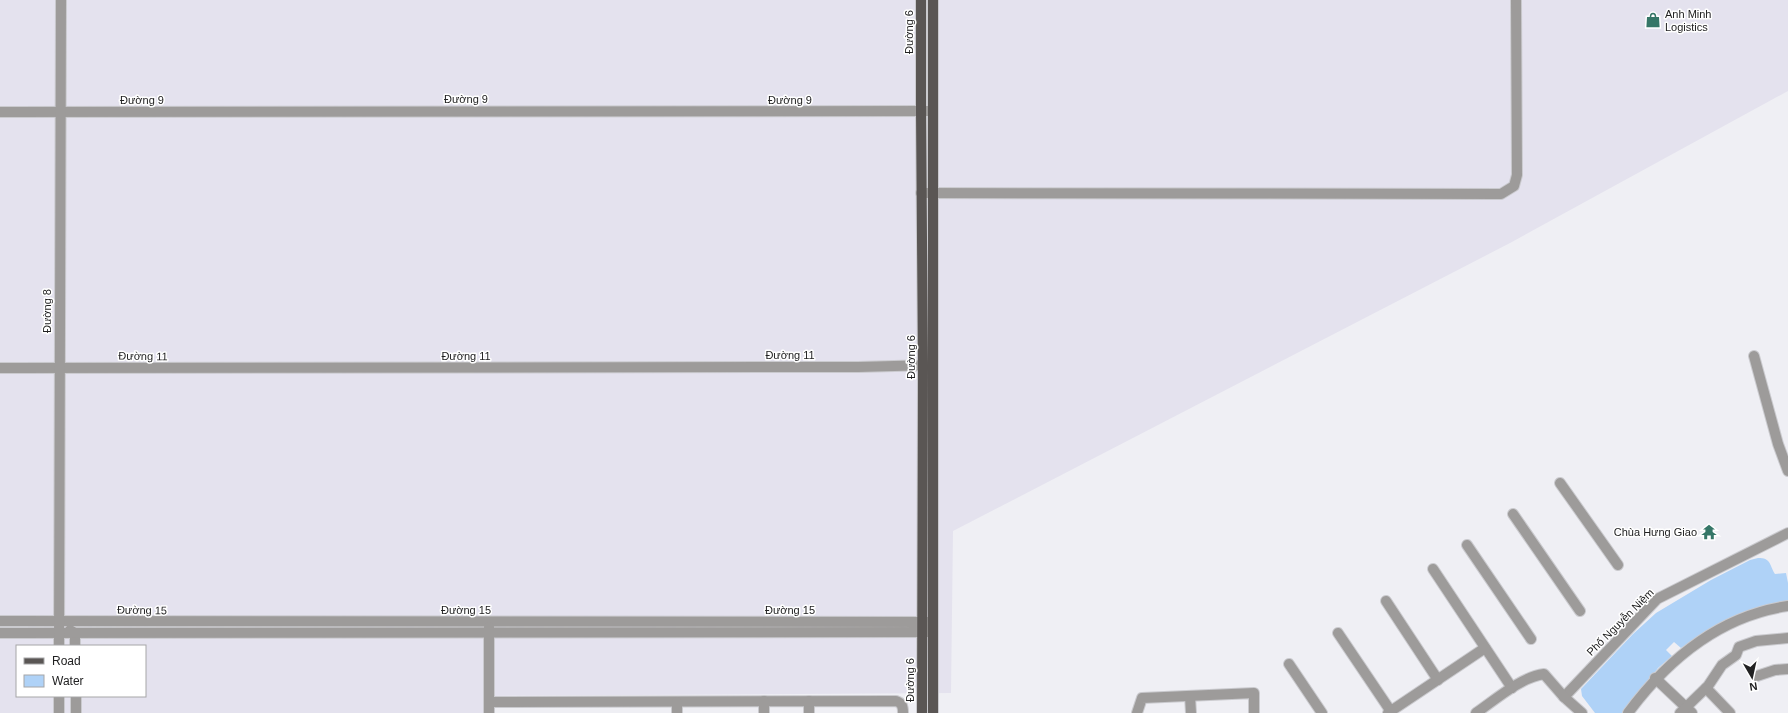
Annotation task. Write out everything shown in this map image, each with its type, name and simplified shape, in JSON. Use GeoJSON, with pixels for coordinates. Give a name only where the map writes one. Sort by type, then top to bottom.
{"type":"FeatureCollection","features":[{"type":"Feature","properties":{"kind":"main road","name":"Đường 6"},"geometry":{"type":"LineString","coordinates":[[921,0],[921,193],[928,365]]}},
{"type":"Feature","properties":{"kind":"main road","name":"Đường 6"},"geometry":{"type":"LineString","coordinates":[[922,713],[927,627],[928,365],[933,193],[933,0]]}},
{"type":"Feature","properties":{"kind":"main road","name":"Đường 6"},"geometry":{"type":"LineString","coordinates":[[927,627],[933,713]]}},
{"type":"Feature","properties":{"kind":"street","name":"Đường 8"},"geometry":{"type":"LineString","coordinates":[[59,645],[61,0]]}},
{"type":"Feature","properties":{"kind":"street"},"geometry":{"type":"LineString","coordinates":[[921,193],[1501,194],[1514,186],[1516,175],[1516,0]]}},
{"type":"Feature","properties":{"kind":"street","name":"Đường 9"},"geometry":{"type":"LineString","coordinates":[[0,112],[932,111]]}},
{"type":"Feature","properties":{"kind":"street"},"geometry":{"type":"LineString","coordinates":[[1754,356],[1778,444],[1788,471]]}},
{"type":"Feature","properties":{"kind":"street","name":"Đường 11"},"geometry":{"type":"LineString","coordinates":[[0,368],[858,367],[928,365]]}},
{"type":"Feature","properties":{"kind":"street"},"geometry":{"type":"LineString","coordinates":[[1778,444],[1788,448]]}},
{"type":"Feature","properties":{"kind":"street"},"geometry":{"type":"LineString","coordinates":[[1560,483],[1618,565]]}},
{"type":"Feature","properties":{"kind":"street"},"geometry":{"type":"LineString","coordinates":[[1513,514],[1580,611]]}},
{"type":"Feature","properties":{"kind":"street","name":"Phố Nguyễn Niệm"},"geometry":{"type":"LineString","coordinates":[[1564,696],[1658,599],[1788,533]]}},
{"type":"Feature","properties":{"kind":"street"},"geometry":{"type":"LineString","coordinates":[[1467,545],[1531,639]]}},
{"type":"Feature","properties":{"kind":"street"},"geometry":{"type":"LineString","coordinates":[[1433,569],[1512,688]]}},
{"type":"Feature","properties":{"kind":"street"},"geometry":{"type":"LineString","coordinates":[[1386,601],[1438,680]]}},
{"type":"Feature","properties":{"kind":"street"},"geometry":{"type":"LineString","coordinates":[[1628,713],[1655,678],[1686,650],[1713,633],[1758,614],[1788,606]]}},
{"type":"Feature","properties":{"kind":"street","name":"Đường 15"},"geometry":{"type":"LineString","coordinates":[[0,621],[489,622],[776,627],[927,627]]}},
{"type":"Feature","properties":{"kind":"street"},"geometry":{"type":"LineString","coordinates":[[59,621],[75,633],[75,645]]}},
{"type":"Feature","properties":{"kind":"street"},"geometry":{"type":"LineString","coordinates":[[489,622],[489,713]]}},
{"type":"Feature","properties":{"kind":"street","name":"Đường 15"},"geometry":{"type":"LineString","coordinates":[[0,633],[489,633],[776,627]]}},
{"type":"Feature","properties":{"kind":"street"},"geometry":{"type":"LineString","coordinates":[[1338,633],[1390,712],[1485,648]]}},
{"type":"Feature","properties":{"kind":"street"},"geometry":{"type":"LineString","coordinates":[[1655,678],[1686,711],[1706,688],[1722,664],[1736,655],[1740,647],[1756,641],[1788,638]]}},
{"type":"Feature","properties":{"kind":"street"},"geometry":{"type":"LineString","coordinates":[[1289,664],[1322,713]]}},
{"type":"Feature","properties":{"kind":"street"},"geometry":{"type":"LineString","coordinates":[[1757,676],[1775,670],[1788,669]]}},
{"type":"Feature","properties":{"kind":"street"},"geometry":{"type":"LineString","coordinates":[[1476,713],[1512,688],[1538,674],[1544,674],[1582,713]]}},
{"type":"Feature","properties":{"kind":"street"},"geometry":{"type":"LineString","coordinates":[[1706,688],[1730,713]]}},
{"type":"Feature","properties":{"kind":"street"},"geometry":{"type":"LineString","coordinates":[[1137,713],[1142,698],[1254,693],[1254,713]]}},
{"type":"Feature","properties":{"kind":"street"},"geometry":{"type":"LineString","coordinates":[[1190,696],[1191,713]]}},
{"type":"Feature","properties":{"kind":"street"},"geometry":{"type":"LineString","coordinates":[[59,697],[59,713]]}},
{"type":"Feature","properties":{"kind":"street"},"geometry":{"type":"LineString","coordinates":[[76,697],[76,713]]}},
{"type":"Feature","properties":{"kind":"street"},"geometry":{"type":"LineString","coordinates":[[764,701],[764,713]]}},
{"type":"Feature","properties":{"kind":"street"},"geometry":{"type":"LineString","coordinates":[[809,701],[809,713]]}},
{"type":"Feature","properties":{"kind":"street"},"geometry":{"type":"LineString","coordinates":[[489,702],[583,707],[631,702],[896,701],[900,702],[902,705],[903,713]]}},
{"type":"Feature","properties":{"kind":"street"},"geometry":{"type":"LineString","coordinates":[[631,702],[631,713]]}},
{"type":"Feature","properties":{"kind":"street"},"geometry":{"type":"LineString","coordinates":[[677,702],[677,713]]}},
{"type":"Feature","properties":{"kind":"shaded area"},"geometry":{"type":"Polygon","coordinates":[[[0,0],[1788,0],[1788,91],[1510,243],[953,531],[951,693],[488,696],[487,713],[0,713],[0,0]]]}},
{"type":"Feature","properties":{"kind":"water"},"geometry":{"type":"Polygon","coordinates":[[[1758,558],[1768,560],[1775,574],[1786,573],[1788,583],[1788,603],[1699,636],[1681,648],[1674,642],[1666,650],[1672,656],[1658,668],[1625,713],[1595,713],[1582,696],[1581,689],[1633,634],[1656,613],[1711,580],[1750,560],[1758,558]]]}},
{"type":"Feature","properties":{"kind":"place","name":"Anh Minh Logistics"},"geometry":{"type":"Point","coordinates":[1653,20]}},
{"type":"Feature","properties":{"kind":"place","name":"Chùa Hưng Giao"},"geometry":{"type":"Point","coordinates":[1709,532]}}]}
